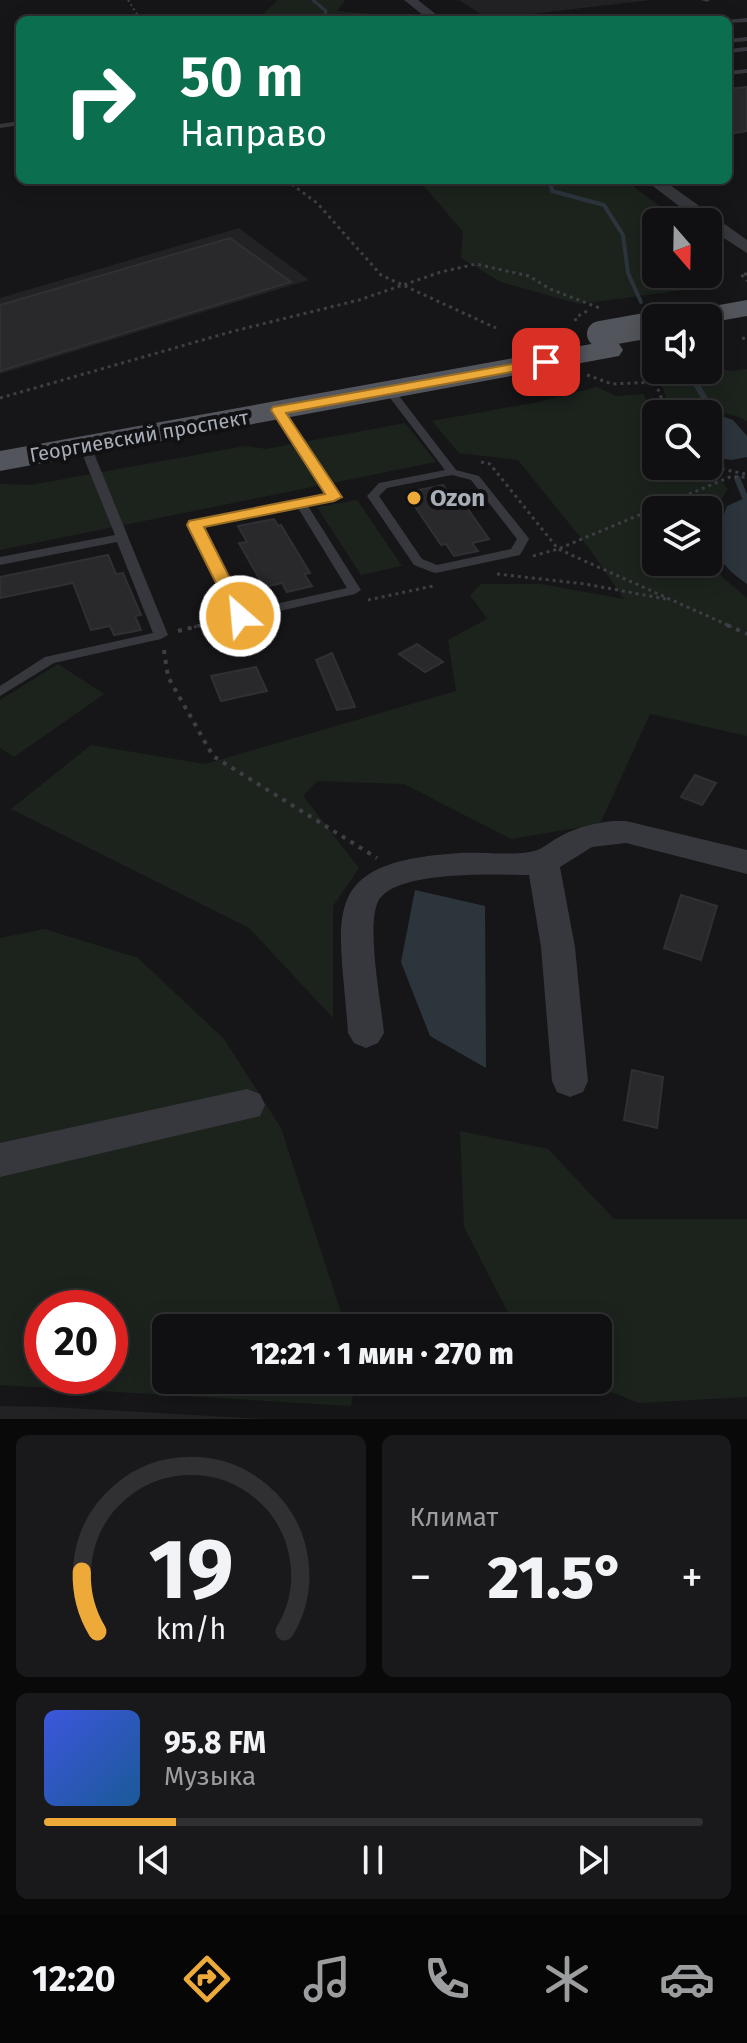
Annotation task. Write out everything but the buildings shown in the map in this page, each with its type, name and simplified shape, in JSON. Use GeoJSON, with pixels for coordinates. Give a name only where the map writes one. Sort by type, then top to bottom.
{"type":"FeatureCollection","features":[{"type":"Feature","properties":{"kind":"main road"},"geometry":{"type":"LineString","coordinates":[[722,317],[747,308]]}},
{"type":"Feature","properties":{"kind":"main road","name":"Георгиевский проспект"},"geometry":{"type":"LineString","coordinates":[[0,440],[642,326]]}},
{"type":"Feature","properties":{"kind":"main road"},"geometry":{"type":"LineString","coordinates":[[722,329],[745,334]]}},
{"type":"Feature","properties":{"kind":"main road","name":"Георгиевский проспект"},"geometry":{"type":"LineString","coordinates":[[0,461],[389,390],[604,331],[642,339]]}},
{"type":"Feature","properties":{"kind":"street"},"geometry":{"type":"LineString","coordinates":[[393,0],[413,16]]}},
{"type":"Feature","properties":{"kind":"street"},"geometry":{"type":"LineString","coordinates":[[410,0],[432,16]]}},
{"type":"Feature","properties":{"kind":"street"},"geometry":{"type":"LineString","coordinates":[[647,184],[672,208]]}},
{"type":"Feature","properties":{"kind":"street"},"geometry":{"type":"LineString","coordinates":[[647,184],[747,248]]}},
{"type":"Feature","properties":{"kind":"street"},"geometry":{"type":"LineString","coordinates":[[722,250],[747,271]]}},
{"type":"Feature","properties":{"kind":"street"},"geometry":{"type":"LineString","coordinates":[[366,1033],[359,929],[361,901],[372,885],[399,871],[543,863],[580,838],[606,831],[626,832],[747,862]]}},
{"type":"Feature","properties":{"kind":"street"},"geometry":{"type":"LineString","coordinates":[[543,863],[558,947],[570,1081]]}},
{"type":"Feature","properties":{"kind":"street"},"geometry":{"type":"LineString","coordinates":[[0,1160],[247,1105]]}},
{"type":"Feature","properties":{"kind":"lane"},"geometry":{"type":"LineString","coordinates":[[389,390],[452,472],[475,478],[523,539],[516,552],[436,569],[418,562],[373,496],[383,485],[452,472]]}},
{"type":"Feature","properties":{"kind":"lane"},"geometry":{"type":"LineString","coordinates":[[278,410],[334,497],[301,503],[195,525],[240,616],[355,590],[301,503]]}},
{"type":"Feature","properties":{"kind":"lane"},"geometry":{"type":"LineString","coordinates":[[0,692],[50,660],[161,635],[85,446]]}},
{"type":"Feature","properties":{"kind":"lane"},"geometry":{"type":"LineString","coordinates":[[0,561],[122,537]]}},
{"type":"Feature","properties":{"kind":"path"},"geometry":{"type":"LineString","coordinates":[[291,184],[317,203],[381,275],[496,328]]}},
{"type":"Feature","properties":{"kind":"path"},"geometry":{"type":"LineString","coordinates":[[0,398],[234,331],[359,300],[441,272],[485,264],[529,276],[604,331]]}},
{"type":"Feature","properties":{"kind":"path"},"geometry":{"type":"LineString","coordinates":[[747,271],[741,274],[747,281]]}},
{"type":"Feature","properties":{"kind":"path"},"geometry":{"type":"LineString","coordinates":[[587,375],[600,383],[612,385],[655,382],[662,400]]}},
{"type":"Feature","properties":{"kind":"path"},"geometry":{"type":"LineString","coordinates":[[436,451],[490,464],[558,549],[747,634]]}},
{"type":"Feature","properties":{"kind":"path"},"geometry":{"type":"LineString","coordinates":[[722,470],[747,476]]}},
{"type":"Feature","properties":{"kind":"path"},"geometry":{"type":"LineString","coordinates":[[558,549],[730,477],[747,476]]}},
{"type":"Feature","properties":{"kind":"path"},"geometry":{"type":"LineString","coordinates":[[493,573],[585,584],[672,600]]}},
{"type":"Feature","properties":{"kind":"path"},"geometry":{"type":"LineString","coordinates":[[355,590],[361,602],[444,583]]}},
{"type":"Feature","properties":{"kind":"path"},"geometry":{"type":"LineString","coordinates":[[240,616],[161,635],[168,677],[213,756],[399,871]]}},
{"type":"Feature","properties":{"kind":"shaded area"},"geometry":{"type":"Polygon","coordinates":[[[278,0],[345,0],[337,11],[394,16],[261,16],[278,0]]]}},
{"type":"Feature","properties":{"kind":"shaded area"},"geometry":{"type":"Polygon","coordinates":[[[459,0],[651,0],[514,16],[483,16],[459,0]]]}},
{"type":"Feature","properties":{"kind":"shaded area"},"geometry":{"type":"Polygon","coordinates":[[[422,184],[630,184],[662,208],[642,208],[642,288],[699,288],[579,304],[501,282],[461,258],[463,232],[422,184]]]}},
{"type":"Feature","properties":{"kind":"shaded area"},"geometry":{"type":"Polygon","coordinates":[[[239,228],[309,280],[0,374],[0,298],[239,228]]]}},
{"type":"Feature","properties":{"kind":"shaded area"},"geometry":{"type":"Polygon","coordinates":[[[722,369],[747,369],[747,421],[722,413],[722,400],[667,400],[661,384],[722,384],[722,369]]]}},
{"type":"Feature","properties":{"kind":"shaded area"},"geometry":{"type":"Polygon","coordinates":[[[597,387],[616,396],[643,394],[646,400],[642,400],[642,480],[720,480],[728,489],[722,498],[642,496],[642,576],[721,576],[747,598],[747,736],[650,714],[600,824],[511,839],[404,784],[317,781],[303,796],[359,868],[333,906],[333,1018],[249,928],[11,809],[91,745],[205,764],[456,691],[448,640],[487,619],[470,595],[481,584],[540,584],[624,599],[589,548],[518,460],[459,453],[432,421],[538,402],[597,387]]]}},
{"type":"Feature","properties":{"kind":"shaded area"},"geometry":{"type":"Polygon","coordinates":[[[722,416],[733,420],[747,436],[747,457],[722,458],[722,416]]]}},
{"type":"Feature","properties":{"kind":"shaded area"},"geometry":{"type":"Polygon","coordinates":[[[405,423],[436,462],[0,550],[0,484],[31,485],[245,446],[266,449],[405,423]]]}},
{"type":"Feature","properties":{"kind":"shaded area"},"geometry":{"type":"Polygon","coordinates":[[[747,497],[747,584],[722,560],[722,522],[727,506],[747,497]]]}},
{"type":"Feature","properties":{"kind":"shaded area"},"geometry":{"type":"Polygon","coordinates":[[[357,500],[402,566],[361,575],[317,507],[357,500]]]}},
{"type":"Feature","properties":{"kind":"shaded area"},"geometry":{"type":"Polygon","coordinates":[[[58,664],[104,694],[14,757],[0,748],[0,700],[58,664]]]}},
{"type":"Feature","properties":{"kind":"shaded area"},"geometry":{"type":"Polygon","coordinates":[[[415,890],[485,906],[486,1068],[430,1036],[401,962],[415,890]]]}},
{"type":"Feature","properties":{"kind":"shaded area"},"geometry":{"type":"Polygon","coordinates":[[[45,929],[138,958],[224,1039],[281,1128],[341,1314],[152,1314],[152,1394],[353,1394],[351,1406],[128,1393],[128,1290],[24,1290],[24,1386],[0,1385],[0,938],[45,929]]]}},
{"type":"Feature","properties":{"kind":"shaded area"},"geometry":{"type":"Polygon","coordinates":[[[460,1131],[548,1149],[614,1219],[747,1219],[747,1397],[639,1403],[612,1392],[612,1314],[509,1314],[464,1227],[460,1131]]]}},
{"type":"Feature","properties":{"kind":"shaded area"},"geometry":{"type":"Polygon","coordinates":[[[0,1406],[52,1407],[267,1419],[0,1419],[0,1406]]]}},
{"type":"Feature","properties":{"kind":"waterway"},"geometry":{"type":"LineString","coordinates":[[313,0],[326,11],[325,16]]}},
{"type":"Feature","properties":{"kind":"waterway"},"geometry":{"type":"LineString","coordinates":[[550,184],[552,191],[604,205],[623,235],[628,273],[641,302]]}},
{"type":"Feature","properties":{"kind":"waterway"},"geometry":{"type":"LineString","coordinates":[[696,384],[706,400]]}},
{"type":"Feature","properties":{"kind":"waterway"},"geometry":{"type":"LineString","coordinates":[[737,478],[747,502]]}},
{"type":"Feature","properties":{"kind":"place","name":"Ozon"},"geometry":{"type":"Point","coordinates":[414,498]}},
{"type":"Feature","properties":{"kind":"route"},"geometry":{"type":"LineString","coordinates":[[240,616],[195,525],[334,497],[278,410],[546,362]]}}]}
